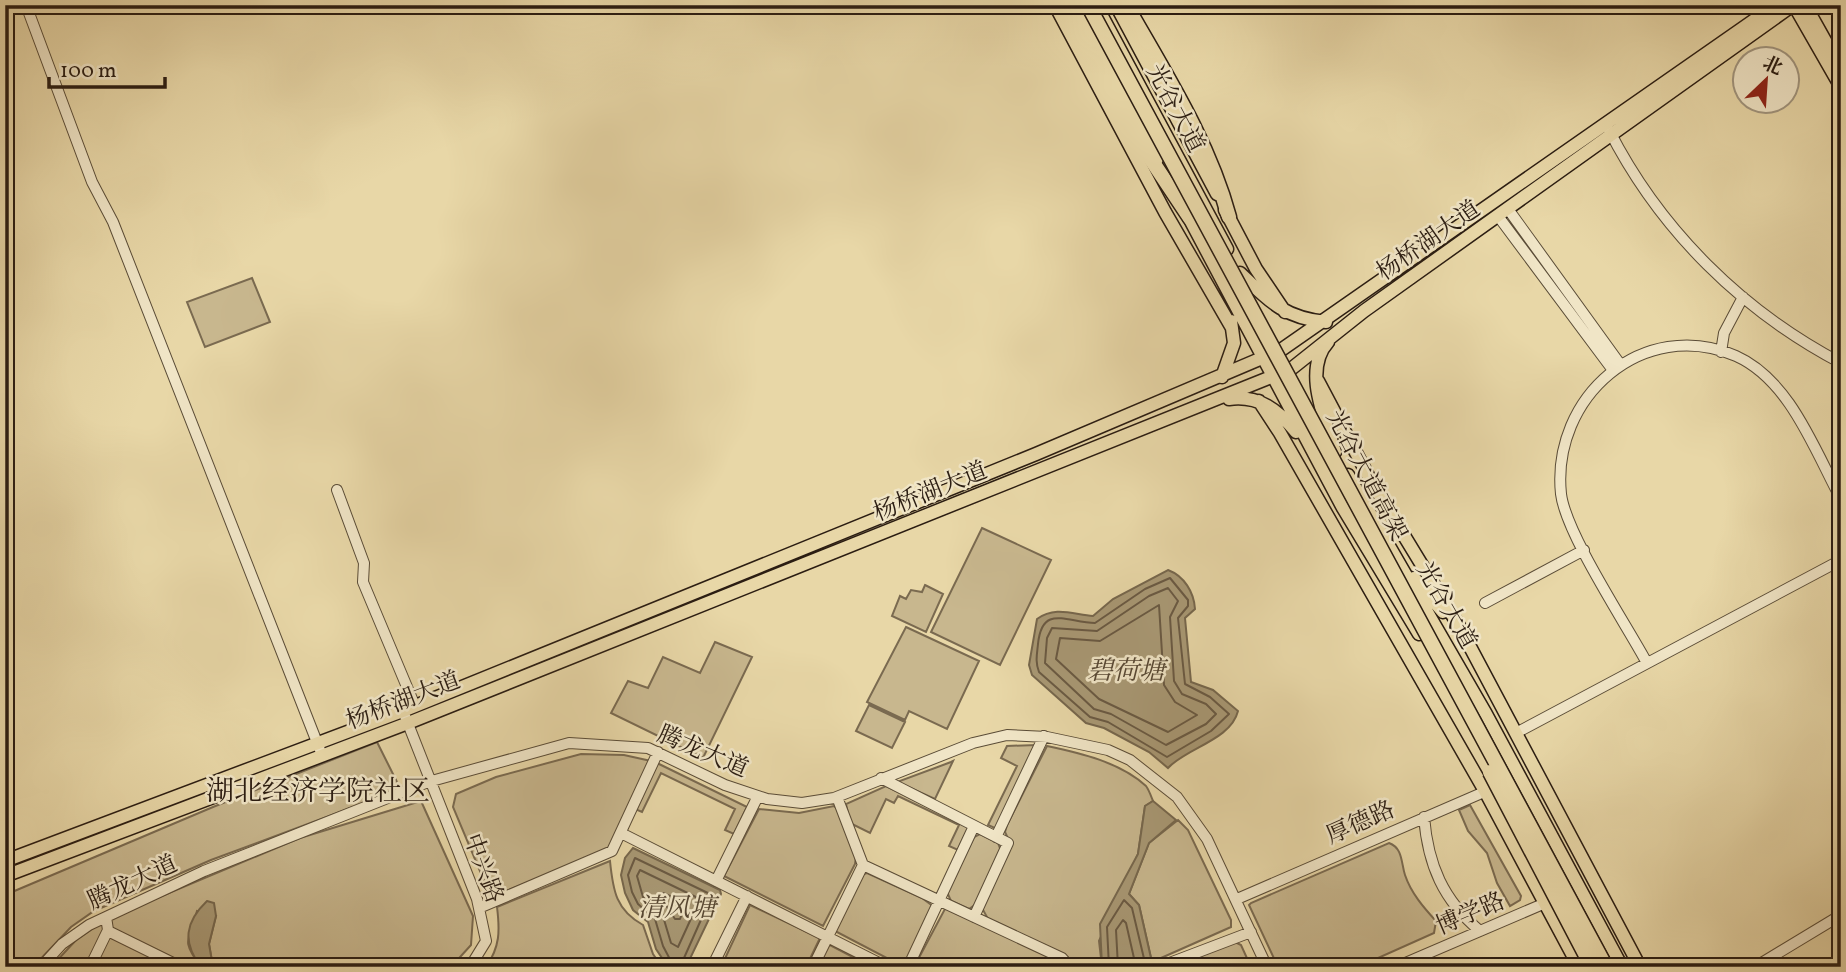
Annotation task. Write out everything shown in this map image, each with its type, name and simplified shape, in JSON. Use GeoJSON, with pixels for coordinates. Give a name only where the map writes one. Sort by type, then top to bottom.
{"type":"FeatureCollection","features":[{"type":"Feature","properties":{"kind":"highway"},"geometry":{"type":"LineString","coordinates":[[1063,5],[1142,146],[1190,218]]}},
{"type":"Feature","properties":{"kind":"highway","name":"光谷大道高架"},"geometry":{"type":"LineString","coordinates":[[1080,5],[1307,425],[1592,967]]}},
{"type":"Feature","properties":{"kind":"highway","name":"光谷大道高架"},"geometry":{"type":"LineString","coordinates":[[1088,5],[1606,967]]}},
{"type":"Feature","properties":{"kind":"highway"},"geometry":{"type":"LineString","coordinates":[[1126,5],[1217,172],[1228,217]]}},
{"type":"Feature","properties":{"kind":"main road"},"geometry":{"type":"LineString","coordinates":[[1055,5],[1165,212],[1232,328]]}},
{"type":"Feature","properties":{"kind":"main road","name":"光谷大道"},"geometry":{"type":"LineString","coordinates":[[1074,5],[1347,514],[1427,647],[1599,967]]}},
{"type":"Feature","properties":{"kind":"main road","name":"光谷大道"},"geometry":{"type":"LineString","coordinates":[[1097,5],[1335,452],[1486,714],[1622,967]]}},
{"type":"Feature","properties":{"kind":"main road"},"geometry":{"type":"LineString","coordinates":[[1116,5],[1256,269],[1285,312]]}},
{"type":"Feature","properties":{"kind":"main road","name":"杨桥湖大道"},"geometry":{"type":"LineString","coordinates":[[5,861],[405,717],[1291,369],[1776,5]]}},
{"type":"Feature","properties":{"kind":"main road","name":"杨桥湖大道"},"geometry":{"type":"LineString","coordinates":[[405,717],[415,706],[1222,377],[1281,350],[1794,5]]}},
{"type":"Feature","properties":{"kind":"main road"},"geometry":{"type":"LineString","coordinates":[[1794,5],[1841,87]]}},
{"type":"Feature","properties":{"kind":"main road"},"geometry":{"type":"LineString","coordinates":[[1805,5],[1841,69]]}},
{"type":"Feature","properties":{"kind":"main road"},"geometry":{"type":"LineString","coordinates":[[1186,135],[1210,218]]}},
{"type":"Feature","properties":{"kind":"main road"},"geometry":{"type":"LineString","coordinates":[[1218,270],[1228,295],[1234,343],[1222,377]]}},
{"type":"Feature","properties":{"kind":"main road"},"geometry":{"type":"LineString","coordinates":[[1240,273],[1285,312],[1300,320],[1326,322]]}},
{"type":"Feature","properties":{"kind":"main road"},"geometry":{"type":"LineString","coordinates":[[1335,452],[1318,394],[1318,365],[1323,347],[1336,333]]}},
{"type":"Feature","properties":{"kind":"main road"},"geometry":{"type":"LineString","coordinates":[[1318,381],[1373,483],[1464,636],[1640,967]]}},
{"type":"Feature","properties":{"kind":"main road"},"geometry":{"type":"LineString","coordinates":[[1211,401],[1241,397],[1259,401],[1280,412],[1316,457]]}},
{"type":"Feature","properties":{"kind":"main road"},"geometry":{"type":"LineString","coordinates":[[1259,401],[1280,433],[1485,791],[1579,967]]}},
{"type":"Feature","properties":{"kind":"main road"},"geometry":{"type":"LineString","coordinates":[[1347,514],[1368,586]]}},
{"type":"Feature","properties":{"kind":"main road"},"geometry":{"type":"LineString","coordinates":[[1394,554],[1464,636]]}},
{"type":"Feature","properties":{"kind":"main road","name":"杨桥湖大道"},"geometry":{"type":"LineString","coordinates":[[5,876],[319,748]]}},
{"type":"Feature","properties":{"kind":"street"},"geometry":{"type":"LineString","coordinates":[[26,5],[92,182],[113,222],[319,748]]}},
{"type":"Feature","properties":{"kind":"street"},"geometry":{"type":"LineString","coordinates":[[1609,129],[1661,212],[1692,252],[1743,297],[1809,346],[1841,363]]}},
{"type":"Feature","properties":{"kind":"street"},"geometry":{"type":"LineString","coordinates":[[1503,212],[1616,367]]}},
{"type":"Feature","properties":{"kind":"street"},"geometry":{"type":"LineString","coordinates":[[1721,352],[1727,325],[1743,297]]}},
{"type":"Feature","properties":{"kind":"street"},"geometry":{"type":"LineString","coordinates":[[1647,663],[1570,523],[1561,495],[1561,462],[1574,416],[1586,396],[1616,367],[1654,351],[1682,346],[1737,356],[1772,382],[1787,400],[1841,499]]}},
{"type":"Feature","properties":{"kind":"street"},"geometry":{"type":"LineString","coordinates":[[337,490],[364,563],[363,582],[415,706]]}},
{"type":"Feature","properties":{"kind":"street"},"geometry":{"type":"LineString","coordinates":[[1485,603],[1584,550]]}},
{"type":"Feature","properties":{"kind":"street"},"geometry":{"type":"LineString","coordinates":[[1516,733],[1841,560]]}},
{"type":"Feature","properties":{"kind":"street","name":"中兴路"},"geometry":{"type":"LineString","coordinates":[[405,717],[478,908],[486,941],[470,967]]}},
{"type":"Feature","properties":{"kind":"street","name":"腾龙大道"},"geometry":{"type":"LineString","coordinates":[[41,967],[62,944],[106,917],[216,866],[428,782],[569,743],[648,748],[725,785],[758,796],[802,803],[837,797],[973,743],[1007,735],[1044,736],[1108,750],[1154,777],[1177,797],[1207,839],[1267,967]]}},
{"type":"Feature","properties":{"kind":"street"},"geometry":{"type":"LineString","coordinates":[[996,837],[1044,736]]}},
{"type":"Feature","properties":{"kind":"street"},"geometry":{"type":"LineString","coordinates":[[478,908],[612,851],[658,752]]}},
{"type":"Feature","properties":{"kind":"street"},"geometry":{"type":"LineString","coordinates":[[881,778],[1008,843],[974,917]]}},
{"type":"Feature","properties":{"kind":"street","name":"厚德路"},"geometry":{"type":"LineString","coordinates":[[1237,899],[1501,785]]}},
{"type":"Feature","properties":{"kind":"street"},"geometry":{"type":"LineString","coordinates":[[716,881],[758,796]]}},
{"type":"Feature","properties":{"kind":"street"},"geometry":{"type":"LineString","coordinates":[[837,797],[863,865],[1062,958],[1070,967]]}},
{"type":"Feature","properties":{"kind":"street"},"geometry":{"type":"LineString","coordinates":[[1423,817],[1427,849],[1437,880],[1463,917],[1480,931]]}},
{"type":"Feature","properties":{"kind":"street"},"geometry":{"type":"LineString","coordinates":[[908,967],[974,826]]}},
{"type":"Feature","properties":{"kind":"street"},"geometry":{"type":"LineString","coordinates":[[621,833],[887,967]]}},
{"type":"Feature","properties":{"kind":"street"},"geometry":{"type":"LineString","coordinates":[[813,967],[863,865]]}},
{"type":"Feature","properties":{"kind":"street"},"geometry":{"type":"LineString","coordinates":[[712,967],[747,896]]}},
{"type":"Feature","properties":{"kind":"street","name":"博学路"},"geometry":{"type":"LineString","coordinates":[[1396,967],[1560,897]]}},
{"type":"Feature","properties":{"kind":"street"},"geometry":{"type":"LineString","coordinates":[[1755,967],[1841,915]]}},
{"type":"Feature","properties":{"kind":"street"},"geometry":{"type":"LineString","coordinates":[[90,967],[108,931],[106,917]]}},
{"type":"Feature","properties":{"kind":"street"},"geometry":{"type":"LineString","coordinates":[[108,931],[181,967]]}},
{"type":"Feature","properties":{"kind":"street"},"geometry":{"type":"LineString","coordinates":[[1159,967],[1251,932]]}},
{"type":"Feature","properties":{"kind":"shaded area"},"geometry":{"type":"Polygon","coordinates":[[[252,278],[270,322],[205,347],[187,302],[252,278]]]}},
{"type":"Feature","properties":{"kind":"shaded area"},"geometry":{"type":"Polygon","coordinates":[[[982,528],[1051,560],[1000,665],[931,632],[982,528]]]}},
{"type":"Feature","properties":{"kind":"shaded area"},"geometry":{"type":"Polygon","coordinates":[[[925,585],[943,594],[926,632],[892,616],[900,596],[906,599],[911,590],[922,592],[925,585]]]}},
{"type":"Feature","properties":{"kind":"shaded area"},"geometry":{"type":"Polygon","coordinates":[[[906,627],[979,661],[947,729],[909,711],[905,720],[867,702],[906,627]]]}},
{"type":"Feature","properties":{"kind":"shaded area"},"geometry":{"type":"Polygon","coordinates":[[[715,642],[752,657],[703,758],[611,713],[628,681],[648,688],[663,657],[700,673],[715,642]]]}},
{"type":"Feature","properties":{"kind":"shaded area"},"geometry":{"type":"Polygon","coordinates":[[[869,705],[905,722],[892,748],[856,731],[869,705]]]}},
{"type":"Feature","properties":{"kind":"shaded area"},"geometry":{"type":"Polygon","coordinates":[[[377,742],[399,786],[396,791],[211,860],[94,911],[71,927],[33,967],[5,967],[5,895],[213,807],[377,742]]]}},
{"type":"Feature","properties":{"kind":"shaded area"},"geometry":{"type":"Polygon","coordinates":[[[1036,745],[997,829],[988,825],[1017,766],[1001,758],[1007,746],[1036,745]]]}},
{"type":"Feature","properties":{"kind":"shaded area"},"geometry":{"type":"Polygon","coordinates":[[[1047,746],[1086,755],[1124,771],[1146,786],[1153,801],[1145,806],[1138,854],[1099,941],[1102,967],[1074,967],[988,919],[982,908],[1011,845],[1005,832],[1007,825],[1047,746]]]}},
{"type":"Feature","properties":{"kind":"shaded area"},"geometry":{"type":"Polygon","coordinates":[[[581,754],[624,755],[651,761],[610,849],[494,896],[490,895],[453,807],[456,794],[496,777],[581,754]]]}},
{"type":"Feature","properties":{"kind":"shaded area"},"geometry":{"type":"Polygon","coordinates":[[[953,761],[935,799],[897,782],[951,762],[953,761]]]}},
{"type":"Feature","properties":{"kind":"shaded area"},"geometry":{"type":"Polygon","coordinates":[[[657,763],[747,807],[734,834],[725,830],[735,809],[661,773],[642,812],[635,809],[657,763]]]}},
{"type":"Feature","properties":{"kind":"shaded area"},"geometry":{"type":"Polygon","coordinates":[[[886,786],[969,827],[958,850],[949,846],[959,825],[898,796],[894,803],[886,799],[870,833],[850,823],[846,804],[886,786]]]}},
{"type":"Feature","properties":{"kind":"shaded area"},"geometry":{"type":"Polygon","coordinates":[[[421,801],[473,916],[471,945],[451,967],[213,967],[209,944],[216,916],[197,911],[188,944],[201,967],[181,967],[108,931],[90,967],[51,967],[77,939],[107,919],[300,838],[421,801]]]}},
{"type":"Feature","properties":{"kind":"shaded area"},"geometry":{"type":"Polygon","coordinates":[[[1470,805],[1521,896],[1520,900],[1510,906],[1497,883],[1487,853],[1468,831],[1459,810],[1470,805]]]}},
{"type":"Feature","properties":{"kind":"shaded area"},"geometry":{"type":"Polygon","coordinates":[[[834,806],[840,811],[856,857],[855,864],[823,926],[724,876],[759,809],[799,813],[834,806]]]}},
{"type":"Feature","properties":{"kind":"shaded area"},"geometry":{"type":"Polygon","coordinates":[[[1178,820],[1188,830],[1231,920],[1231,927],[1152,962],[1139,905],[1129,894],[1149,843],[1178,820]]]}},
{"type":"Feature","properties":{"kind":"shaded area"},"geometry":{"type":"Polygon","coordinates":[[[980,834],[998,843],[1001,851],[976,904],[969,909],[951,901],[947,892],[974,837],[980,834]]]}},
{"type":"Feature","properties":{"kind":"shaded area"},"geometry":{"type":"Polygon","coordinates":[[[1389,843],[1399,852],[1414,894],[1436,921],[1434,933],[1358,967],[1278,967],[1249,905],[1389,843]]]}},
{"type":"Feature","properties":{"kind":"shaded area"},"geometry":{"type":"Polygon","coordinates":[[[610,861],[621,906],[643,925],[653,954],[662,967],[486,967],[498,939],[497,907],[610,861]]]}},
{"type":"Feature","properties":{"kind":"shaded area"},"geometry":{"type":"Polygon","coordinates":[[[867,873],[922,898],[934,907],[907,964],[900,965],[835,931],[861,875],[867,873]]]}},
{"type":"Feature","properties":{"kind":"shaded area"},"geometry":{"type":"Polygon","coordinates":[[[750,905],[820,938],[806,967],[721,967],[750,905]]]}},
{"type":"Feature","properties":{"kind":"shaded area"},"geometry":{"type":"Polygon","coordinates":[[[946,907],[1057,959],[1066,967],[914,967],[946,907]]]}},
{"type":"Feature","properties":{"kind":"shaded area"},"geometry":{"type":"Polygon","coordinates":[[[109,935],[175,967],[94,967],[109,935]]]}},
{"type":"Feature","properties":{"kind":"shaded area"},"geometry":{"type":"Polygon","coordinates":[[[1235,942],[1241,945],[1251,967],[1170,967],[1235,942]]]}},
{"type":"Feature","properties":{"kind":"shaded area"},"geometry":{"type":"Polygon","coordinates":[[[828,944],[872,967],[817,967],[828,944]]]}},
{"type":"Feature","properties":{"kind":"water","name":"碧荷塘"},"geometry":{"type":"Polygon","coordinates":[[[1168,570],[1183,580],[1194,603],[1195,609],[1185,618],[1191,682],[1213,690],[1238,711],[1234,721],[1218,737],[1168,768],[1149,752],[1104,728],[1086,723],[1032,675],[1029,665],[1037,619],[1057,612],[1093,616],[1113,599],[1168,570]]]}},
{"type":"Feature","properties":{"kind":"water"},"geometry":{"type":"Polygon","coordinates":[[[1153,801],[1176,820],[1149,843],[1129,894],[1139,905],[1153,967],[1102,967],[1100,924],[1138,854],[1145,806],[1153,801]]]}},
{"type":"Feature","properties":{"kind":"water","name":"清风塘"},"geometry":{"type":"Polygon","coordinates":[[[633,848],[720,890],[721,894],[686,967],[668,967],[656,949],[648,922],[633,910],[625,893],[621,875],[625,858],[633,848]]]}},
{"type":"Feature","properties":{"kind":"water"},"geometry":{"type":"Polygon","coordinates":[[[207,901],[214,903],[216,916],[209,944],[213,967],[201,967],[191,949],[189,932],[194,917],[207,901]]]}},
{"type":"Feature","properties":{"kind":"district","name":"湖北经济学院社区"},"geometry":{"type":"Point","coordinates":[318,790]}}]}
